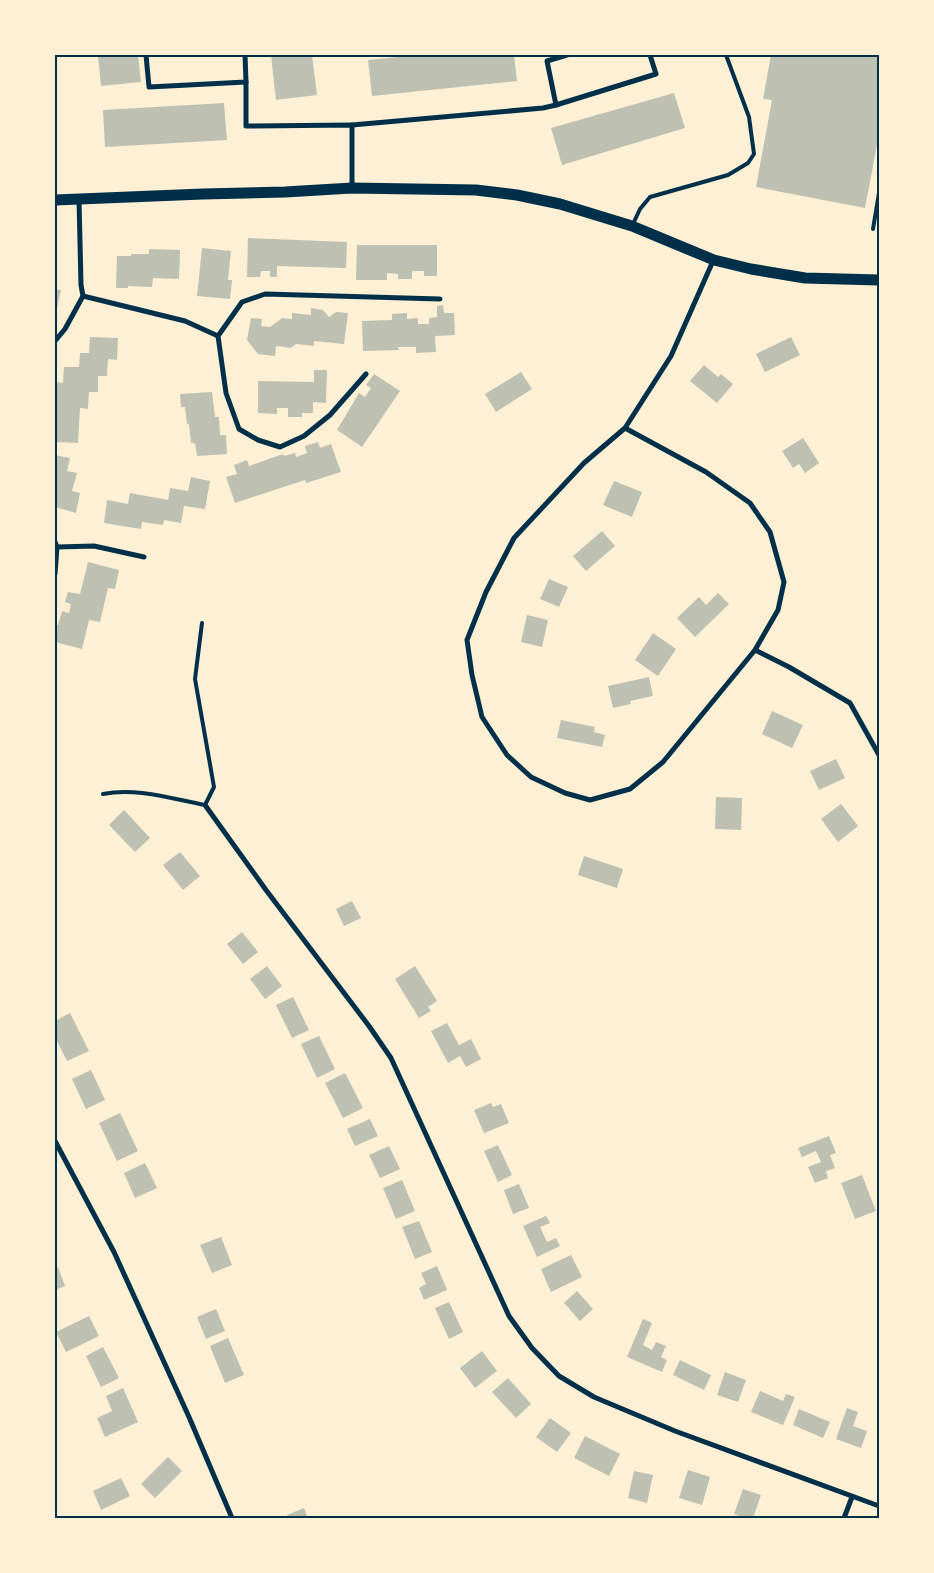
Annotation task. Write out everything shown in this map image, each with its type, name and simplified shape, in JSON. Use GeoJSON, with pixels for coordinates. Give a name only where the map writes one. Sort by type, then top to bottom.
{"type":"FeatureCollection","features":[{"type":"Feature","properties":{"kind":"main road"},"geometry":{"type":"LineString","coordinates":[[55,200],[352,188],[476,190],[517,195],[560,204],[632,226],[714,260],[751,269],[806,278],[879,280]]}},
{"type":"Feature","properties":{"kind":"street"},"geometry":{"type":"LineString","coordinates":[[146,55],[149,87],[246,82]]}},
{"type":"Feature","properties":{"kind":"street"},"geometry":{"type":"LineString","coordinates":[[245,55],[246,126],[352,125],[556,105],[656,74],[650,55]]}},
{"type":"Feature","properties":{"kind":"street"},"geometry":{"type":"LineString","coordinates":[[556,105],[546,61],[566,55]]}},
{"type":"Feature","properties":{"kind":"street"},"geometry":{"type":"LineString","coordinates":[[352,125],[352,188]]}},
{"type":"Feature","properties":{"kind":"street"},"geometry":{"type":"LineString","coordinates":[[55,341],[65,329],[83,296],[81,285],[79,198]]}},
{"type":"Feature","properties":{"kind":"street"},"geometry":{"type":"LineString","coordinates":[[625,428],[706,472],[750,503],[770,532],[784,582],[778,610],[755,650],[663,762],[630,789],[590,800],[565,793],[531,776],[507,755],[482,717],[472,675],[467,640],[486,592],[514,538],[584,463],[625,428],[671,356],[714,260]]}},
{"type":"Feature","properties":{"kind":"street"},"geometry":{"type":"LineString","coordinates":[[366,374],[330,415],[304,436],[280,447],[258,440],[239,429],[226,394],[218,336],[242,302],[265,294],[440,299]]}},
{"type":"Feature","properties":{"kind":"street"},"geometry":{"type":"LineString","coordinates":[[83,296],[185,320],[218,336]]}},
{"type":"Feature","properties":{"kind":"street"},"geometry":{"type":"LineString","coordinates":[[55,574],[56,545],[94,546],[144,557]]}},
{"type":"Feature","properties":{"kind":"street"},"geometry":{"type":"LineString","coordinates":[[755,650],[789,667],[850,703],[879,755]]}},
{"type":"Feature","properties":{"kind":"street"},"geometry":{"type":"LineString","coordinates":[[205,805],[391,1058],[509,1316],[532,1348],[559,1376],[594,1397],[675,1431],[879,1506]]}},
{"type":"Feature","properties":{"kind":"street"},"geometry":{"type":"LineString","coordinates":[[55,1140],[117,1259],[189,1417],[232,1518]]}},
{"type":"Feature","properties":{"kind":"street"},"geometry":{"type":"LineString","coordinates":[[844,1518],[852,1497]]}},
{"type":"Feature","properties":{"kind":"lane"},"geometry":{"type":"LineString","coordinates":[[632,226],[640,209],[650,197],[728,174],[748,163],[754,154],[749,117],[726,55]]}},
{"type":"Feature","properties":{"kind":"lane"},"geometry":{"type":"LineString","coordinates":[[873,229],[879,193]]}},
{"type":"Feature","properties":{"kind":"lane"},"geometry":{"type":"LineString","coordinates":[[103,794],[132,791],[205,805],[214,787],[195,679],[202,623]]}},
{"type":"Feature","properties":{"kind":"building"},"geometry":{"type":"Polygon","coordinates":[[[98,55],[138,55],[141,82],[101,86],[98,55]]]}},
{"type":"Feature","properties":{"kind":"building"},"geometry":{"type":"Polygon","coordinates":[[[271,55],[312,55],[317,95],[276,100],[271,55]]]}},
{"type":"Feature","properties":{"kind":"building"},"geometry":{"type":"Polygon","coordinates":[[[418,55],[514,55],[517,81],[372,96],[368,60],[418,55]]]}},
{"type":"Feature","properties":{"kind":"building"},"geometry":{"type":"Polygon","coordinates":[[[771,55],[879,55],[879,134],[865,208],[756,187],[772,100],[763,99],[771,55]]]}},
{"type":"Feature","properties":{"kind":"building"},"geometry":{"type":"Polygon","coordinates":[[[674,93],[685,128],[562,165],[551,128],[674,93]]]}},
{"type":"Feature","properties":{"kind":"building"},"geometry":{"type":"Polygon","coordinates":[[[224,103],[227,140],[105,147],[103,110],[224,103]]]}},
{"type":"Feature","properties":{"kind":"building"},"geometry":{"type":"Polygon","coordinates":[[[248,238],[347,242],[346,268],[277,266],[277,277],[270,277],[270,271],[261,271],[260,277],[247,277],[248,238]]]}},
{"type":"Feature","properties":{"kind":"building"},"geometry":{"type":"Polygon","coordinates":[[[357,245],[437,245],[437,276],[424,276],[424,271],[412,271],[412,279],[398,279],[398,274],[387,273],[387,280],[356,280],[357,245]]]}},
{"type":"Feature","properties":{"kind":"building"},"geometry":{"type":"Polygon","coordinates":[[[202,248],[231,251],[228,280],[232,280],[230,299],[197,296],[202,248]]]}},
{"type":"Feature","properties":{"kind":"building"},"geometry":{"type":"Polygon","coordinates":[[[149,249],[180,250],[179,279],[153,278],[152,287],[128,286],[128,288],[116,288],[117,256],[149,254],[149,249]]]}},
{"type":"Feature","properties":{"kind":"building"},"geometry":{"type":"Polygon","coordinates":[[[55,289],[61,290],[56,313],[55,313],[55,289]]]}},
{"type":"Feature","properties":{"kind":"building"},"geometry":{"type":"Polygon","coordinates":[[[443,305],[444,313],[454,313],[455,335],[435,336],[436,352],[416,353],[416,347],[398,347],[399,350],[363,351],[362,321],[392,320],[392,314],[407,313],[407,319],[418,318],[418,324],[429,324],[429,318],[437,317],[437,306],[443,305]]]}},
{"type":"Feature","properties":{"kind":"building"},"geometry":{"type":"Polygon","coordinates":[[[311,308],[323,310],[329,317],[336,312],[348,313],[344,344],[314,341],[314,346],[296,344],[291,348],[276,346],[275,356],[258,354],[247,340],[251,318],[262,319],[261,326],[270,327],[282,318],[292,319],[292,313],[311,315],[311,308]]]}},
{"type":"Feature","properties":{"kind":"building"},"geometry":{"type":"Polygon","coordinates":[[[90,337],[118,338],[117,360],[108,359],[107,376],[98,376],[98,392],[89,392],[88,409],[80,408],[78,443],[55,442],[56,382],[63,383],[64,367],[79,367],[80,353],[89,353],[90,337]]]}},
{"type":"Feature","properties":{"kind":"building"},"geometry":{"type":"Polygon","coordinates":[[[791,337],[800,355],[765,372],[756,354],[791,337]]]}},
{"type":"Feature","properties":{"kind":"building"},"geometry":{"type":"Polygon","coordinates":[[[704,365],[718,377],[721,374],[733,384],[717,403],[690,381],[704,365]]]}},
{"type":"Feature","properties":{"kind":"building"},"geometry":{"type":"Polygon","coordinates":[[[314,370],[327,370],[326,403],[313,402],[313,413],[302,413],[302,417],[288,417],[288,408],[277,408],[277,414],[258,413],[258,381],[314,382],[314,370]]]}},
{"type":"Feature","properties":{"kind":"building"},"geometry":{"type":"Polygon","coordinates":[[[521,372],[532,389],[496,412],[485,394],[521,372]]]}},
{"type":"Feature","properties":{"kind":"building"},"geometry":{"type":"Polygon","coordinates":[[[374,374],[400,391],[362,447],[337,430],[359,393],[365,397],[371,388],[366,385],[374,374]]]}},
{"type":"Feature","properties":{"kind":"building"},"geometry":{"type":"Polygon","coordinates":[[[212,392],[215,417],[219,417],[220,435],[226,435],[227,454],[197,456],[195,443],[191,443],[185,407],[181,407],[180,394],[212,392]]]}},
{"type":"Feature","properties":{"kind":"building"},"geometry":{"type":"Polygon","coordinates":[[[803,438],[819,463],[805,473],[799,464],[793,468],[782,451],[803,438]]]}},
{"type":"Feature","properties":{"kind":"building"},"geometry":{"type":"Polygon","coordinates":[[[318,442],[320,448],[331,444],[341,472],[306,483],[305,480],[235,503],[226,477],[237,474],[234,465],[247,460],[249,466],[283,454],[284,456],[295,453],[296,457],[307,453],[305,446],[318,442]]]}},
{"type":"Feature","properties":{"kind":"building"},"geometry":{"type":"Polygon","coordinates":[[[55,455],[70,458],[67,471],[77,473],[72,491],[80,493],[76,513],[55,507],[57,488],[55,487],[55,455]]]}},
{"type":"Feature","properties":{"kind":"building"},"geometry":{"type":"Polygon","coordinates":[[[191,477],[210,481],[205,509],[184,506],[181,523],[164,520],[163,525],[142,522],[141,529],[104,523],[107,500],[128,504],[130,493],[168,500],[170,488],[188,491],[191,477]]]}},
{"type":"Feature","properties":{"kind":"building"},"geometry":{"type":"Polygon","coordinates":[[[614,481],[642,492],[632,517],[603,505],[614,481]]]}},
{"type":"Feature","properties":{"kind":"building"},"geometry":{"type":"Polygon","coordinates":[[[602,531],[615,546],[586,571],[573,556],[602,531]]]}},
{"type":"Feature","properties":{"kind":"building"},"geometry":{"type":"Polygon","coordinates":[[[88,562],[119,570],[115,589],[108,588],[100,622],[89,620],[82,649],[55,642],[55,624],[58,625],[62,611],[69,613],[71,604],[65,602],[68,592],[80,594],[88,562]]]}},
{"type":"Feature","properties":{"kind":"building"},"geometry":{"type":"Polygon","coordinates":[[[549,579],[568,587],[559,607],[540,599],[549,579]]]}},
{"type":"Feature","properties":{"kind":"building"},"geometry":{"type":"Polygon","coordinates":[[[718,593],[729,604],[695,637],[677,618],[699,597],[706,605],[718,593]]]}},
{"type":"Feature","properties":{"kind":"building"},"geometry":{"type":"Polygon","coordinates":[[[527,615],[548,620],[542,647],[521,642],[527,615]]]}},
{"type":"Feature","properties":{"kind":"building"},"geometry":{"type":"Polygon","coordinates":[[[653,633],[676,649],[658,676],[635,660],[653,633]]]}},
{"type":"Feature","properties":{"kind":"building"},"geometry":{"type":"Polygon","coordinates":[[[649,677],[653,696],[630,701],[631,704],[613,708],[608,686],[649,677]]]}},
{"type":"Feature","properties":{"kind":"building"},"geometry":{"type":"Polygon","coordinates":[[[772,711],[803,725],[792,748],[762,734],[772,711]]]}},
{"type":"Feature","properties":{"kind":"building"},"geometry":{"type":"Polygon","coordinates":[[[561,720],[595,727],[594,732],[605,735],[602,747],[557,738],[561,720]]]}},
{"type":"Feature","properties":{"kind":"building"},"geometry":{"type":"Polygon","coordinates":[[[836,759],[845,778],[819,790],[810,771],[836,759]]]}},
{"type":"Feature","properties":{"kind":"building"},"geometry":{"type":"Polygon","coordinates":[[[716,797],[742,798],[741,830],[715,829],[716,797]]]}},
{"type":"Feature","properties":{"kind":"building"},"geometry":{"type":"Polygon","coordinates":[[[841,804],[858,826],[838,842],[821,819],[841,804]]]}},
{"type":"Feature","properties":{"kind":"building"},"geometry":{"type":"Polygon","coordinates":[[[124,810],[150,838],[135,852],[109,825],[124,810]]]}},
{"type":"Feature","properties":{"kind":"building"},"geometry":{"type":"Polygon","coordinates":[[[180,852],[200,876],[183,890],[163,865],[180,852]]]}},
{"type":"Feature","properties":{"kind":"building"},"geometry":{"type":"Polygon","coordinates":[[[584,856],[623,869],[617,888],[578,875],[584,856]]]}},
{"type":"Feature","properties":{"kind":"building"},"geometry":{"type":"Polygon","coordinates":[[[352,901],[361,918],[344,926],[336,909],[352,901]]]}},
{"type":"Feature","properties":{"kind":"building"},"geometry":{"type":"Polygon","coordinates":[[[242,932],[258,952],[243,964],[227,944],[242,932]]]}},
{"type":"Feature","properties":{"kind":"building"},"geometry":{"type":"Polygon","coordinates":[[[267,966],[282,986],[265,999],[250,979],[267,966]]]}},
{"type":"Feature","properties":{"kind":"building"},"geometry":{"type":"Polygon","coordinates":[[[415,966],[437,1001],[428,1007],[431,1011],[419,1018],[395,979],[415,966]]]}},
{"type":"Feature","properties":{"kind":"building"},"geometry":{"type":"Polygon","coordinates":[[[293,997],[309,1030],[292,1038],[276,1005],[293,997]]]}},
{"type":"Feature","properties":{"kind":"building"},"geometry":{"type":"Polygon","coordinates":[[[70,1013],[89,1051],[67,1061],[55,1037],[55,1021],[70,1013]]]}},
{"type":"Feature","properties":{"kind":"building"},"geometry":{"type":"Polygon","coordinates":[[[447,1023],[459,1045],[471,1039],[481,1059],[466,1067],[460,1056],[448,1063],[431,1031],[447,1023]]]}},
{"type":"Feature","properties":{"kind":"building"},"geometry":{"type":"Polygon","coordinates":[[[319,1036],[335,1069],[317,1078],[301,1044],[319,1036]]]}},
{"type":"Feature","properties":{"kind":"building"},"geometry":{"type":"Polygon","coordinates":[[[91,1070],[105,1100],[86,1109],[72,1079],[91,1070]]]}},
{"type":"Feature","properties":{"kind":"building"},"geometry":{"type":"Polygon","coordinates":[[[345,1073],[363,1108],[343,1118],[325,1083],[345,1073]]]}},
{"type":"Feature","properties":{"kind":"building"},"geometry":{"type":"Polygon","coordinates":[[[491,1103],[493,1107],[501,1104],[509,1123],[484,1133],[474,1110],[491,1103]]]}},
{"type":"Feature","properties":{"kind":"building"},"geometry":{"type":"Polygon","coordinates":[[[120,1113],[138,1151],[117,1161],[99,1123],[120,1113]]]}},
{"type":"Feature","properties":{"kind":"building"},"geometry":{"type":"Polygon","coordinates":[[[370,1119],[378,1136],[355,1146],[347,1129],[370,1119]]]}},
{"type":"Feature","properties":{"kind":"building"},"geometry":{"type":"Polygon","coordinates":[[[829,1136],[836,1153],[830,1155],[835,1168],[826,1171],[828,1178],[815,1183],[808,1167],[821,1162],[816,1151],[802,1157],[798,1148],[829,1136]]]}},
{"type":"Feature","properties":{"kind":"building"},"geometry":{"type":"Polygon","coordinates":[[[498,1145],[512,1175],[498,1182],[484,1151],[498,1145]]]}},
{"type":"Feature","properties":{"kind":"building"},"geometry":{"type":"Polygon","coordinates":[[[389,1146],[400,1169],[380,1178],[369,1155],[389,1146]]]}},
{"type":"Feature","properties":{"kind":"building"},"geometry":{"type":"Polygon","coordinates":[[[145,1163],[157,1188],[135,1198],[124,1173],[145,1163]]]}},
{"type":"Feature","properties":{"kind":"building"},"geometry":{"type":"Polygon","coordinates":[[[862,1175],[876,1211],[855,1219],[841,1183],[862,1175]]]}},
{"type":"Feature","properties":{"kind":"building"},"geometry":{"type":"Polygon","coordinates":[[[402,1180],[415,1211],[396,1219],[383,1188],[402,1180]]]}},
{"type":"Feature","properties":{"kind":"building"},"geometry":{"type":"Polygon","coordinates":[[[519,1184],[529,1208],[513,1214],[504,1190],[519,1184]]]}},
{"type":"Feature","properties":{"kind":"building"},"geometry":{"type":"Polygon","coordinates":[[[546,1216],[550,1223],[540,1227],[547,1242],[556,1238],[560,1246],[537,1257],[523,1226],[546,1216]]]}},
{"type":"Feature","properties":{"kind":"building"},"geometry":{"type":"Polygon","coordinates":[[[419,1221],[432,1252],[415,1259],[402,1227],[419,1221]]]}},
{"type":"Feature","properties":{"kind":"building"},"geometry":{"type":"Polygon","coordinates":[[[221,1237],[232,1265],[212,1273],[200,1245],[221,1237]]]}},
{"type":"Feature","properties":{"kind":"building"},"geometry":{"type":"Polygon","coordinates":[[[571,1255],[582,1277],[551,1292],[541,1269],[571,1255]]]}},
{"type":"Feature","properties":{"kind":"building"},"geometry":{"type":"Polygon","coordinates":[[[437,1266],[447,1290],[424,1300],[419,1288],[426,1284],[421,1273],[437,1266]]]}},
{"type":"Feature","properties":{"kind":"building"},"geometry":{"type":"Polygon","coordinates":[[[58,1267],[65,1286],[55,1290],[55,1269],[58,1267]]]}},
{"type":"Feature","properties":{"kind":"building"},"geometry":{"type":"Polygon","coordinates":[[[577,1291],[593,1309],[580,1321],[564,1303],[577,1291]]]}},
{"type":"Feature","properties":{"kind":"building"},"geometry":{"type":"Polygon","coordinates":[[[449,1302],[463,1332],[449,1339],[435,1308],[449,1302]]]}},
{"type":"Feature","properties":{"kind":"building"},"geometry":{"type":"Polygon","coordinates":[[[216,1309],[225,1331],[206,1339],[197,1317],[216,1309]]]}},
{"type":"Feature","properties":{"kind":"building"},"geometry":{"type":"Polygon","coordinates":[[[89,1316],[99,1336],[66,1352],[56,1332],[89,1316]]]}},
{"type":"Feature","properties":{"kind":"building"},"geometry":{"type":"Polygon","coordinates":[[[643,1319],[652,1323],[643,1345],[652,1350],[656,1342],[666,1346],[661,1357],[667,1360],[662,1372],[627,1357],[643,1319]]]}},
{"type":"Feature","properties":{"kind":"building"},"geometry":{"type":"Polygon","coordinates":[[[228,1338],[244,1375],[225,1383],[210,1346],[228,1338]]]}},
{"type":"Feature","properties":{"kind":"building"},"geometry":{"type":"Polygon","coordinates":[[[103,1347],[119,1378],[101,1387],[86,1356],[103,1347]]]}},
{"type":"Feature","properties":{"kind":"building"},"geometry":{"type":"Polygon","coordinates":[[[482,1351],[497,1371],[475,1388],[460,1368],[482,1351]]]}},
{"type":"Feature","properties":{"kind":"building"},"geometry":{"type":"Polygon","coordinates":[[[680,1360],[711,1375],[704,1390],[673,1375],[680,1360]]]}},
{"type":"Feature","properties":{"kind":"building"},"geometry":{"type":"Polygon","coordinates":[[[725,1372],[746,1380],[738,1402],[717,1395],[725,1372]]]}},
{"type":"Feature","properties":{"kind":"building"},"geometry":{"type":"Polygon","coordinates":[[[508,1378],[531,1404],[516,1418],[492,1392],[508,1378]]]}},
{"type":"Feature","properties":{"kind":"building"},"geometry":{"type":"Polygon","coordinates":[[[123,1388],[138,1422],[105,1437],[97,1418],[112,1411],[106,1396],[123,1388]]]}},
{"type":"Feature","properties":{"kind":"building"},"geometry":{"type":"Polygon","coordinates":[[[760,1391],[783,1401],[786,1394],[795,1397],[783,1425],[751,1412],[760,1391]]]}},
{"type":"Feature","properties":{"kind":"building"},"geometry":{"type":"Polygon","coordinates":[[[847,1408],[858,1412],[853,1426],[867,1431],[861,1448],[836,1439],[847,1408]]]}},
{"type":"Feature","properties":{"kind":"building"},"geometry":{"type":"Polygon","coordinates":[[[799,1409],[830,1422],[823,1438],[793,1425],[799,1409]]]}},
{"type":"Feature","properties":{"kind":"building"},"geometry":{"type":"Polygon","coordinates":[[[550,1418],[571,1433],[557,1452],[536,1437],[550,1418]]]}},
{"type":"Feature","properties":{"kind":"building"},"geometry":{"type":"Polygon","coordinates":[[[585,1436],[620,1454],[609,1476],[574,1458],[585,1436]]]}},
{"type":"Feature","properties":{"kind":"building"},"geometry":{"type":"Polygon","coordinates":[[[168,1457],[182,1471],[155,1498],[141,1484],[168,1457]]]}},
{"type":"Feature","properties":{"kind":"building"},"geometry":{"type":"Polygon","coordinates":[[[688,1470],[710,1477],[702,1505],[679,1498],[688,1470]]]}},
{"type":"Feature","properties":{"kind":"building"},"geometry":{"type":"Polygon","coordinates":[[[634,1471],[653,1475],[647,1503],[628,1498],[634,1471]]]}},
{"type":"Feature","properties":{"kind":"building"},"geometry":{"type":"Polygon","coordinates":[[[121,1478],[130,1496],[101,1510],[93,1491],[121,1478]]]}},
{"type":"Feature","properties":{"kind":"building"},"geometry":{"type":"Polygon","coordinates":[[[743,1489],[761,1495],[753,1518],[744,1518],[734,1514],[743,1489]]]}},
{"type":"Feature","properties":{"kind":"building"},"geometry":{"type":"Polygon","coordinates":[[[304,1508],[308,1518],[288,1518],[287,1515],[304,1508]]]}}]}
